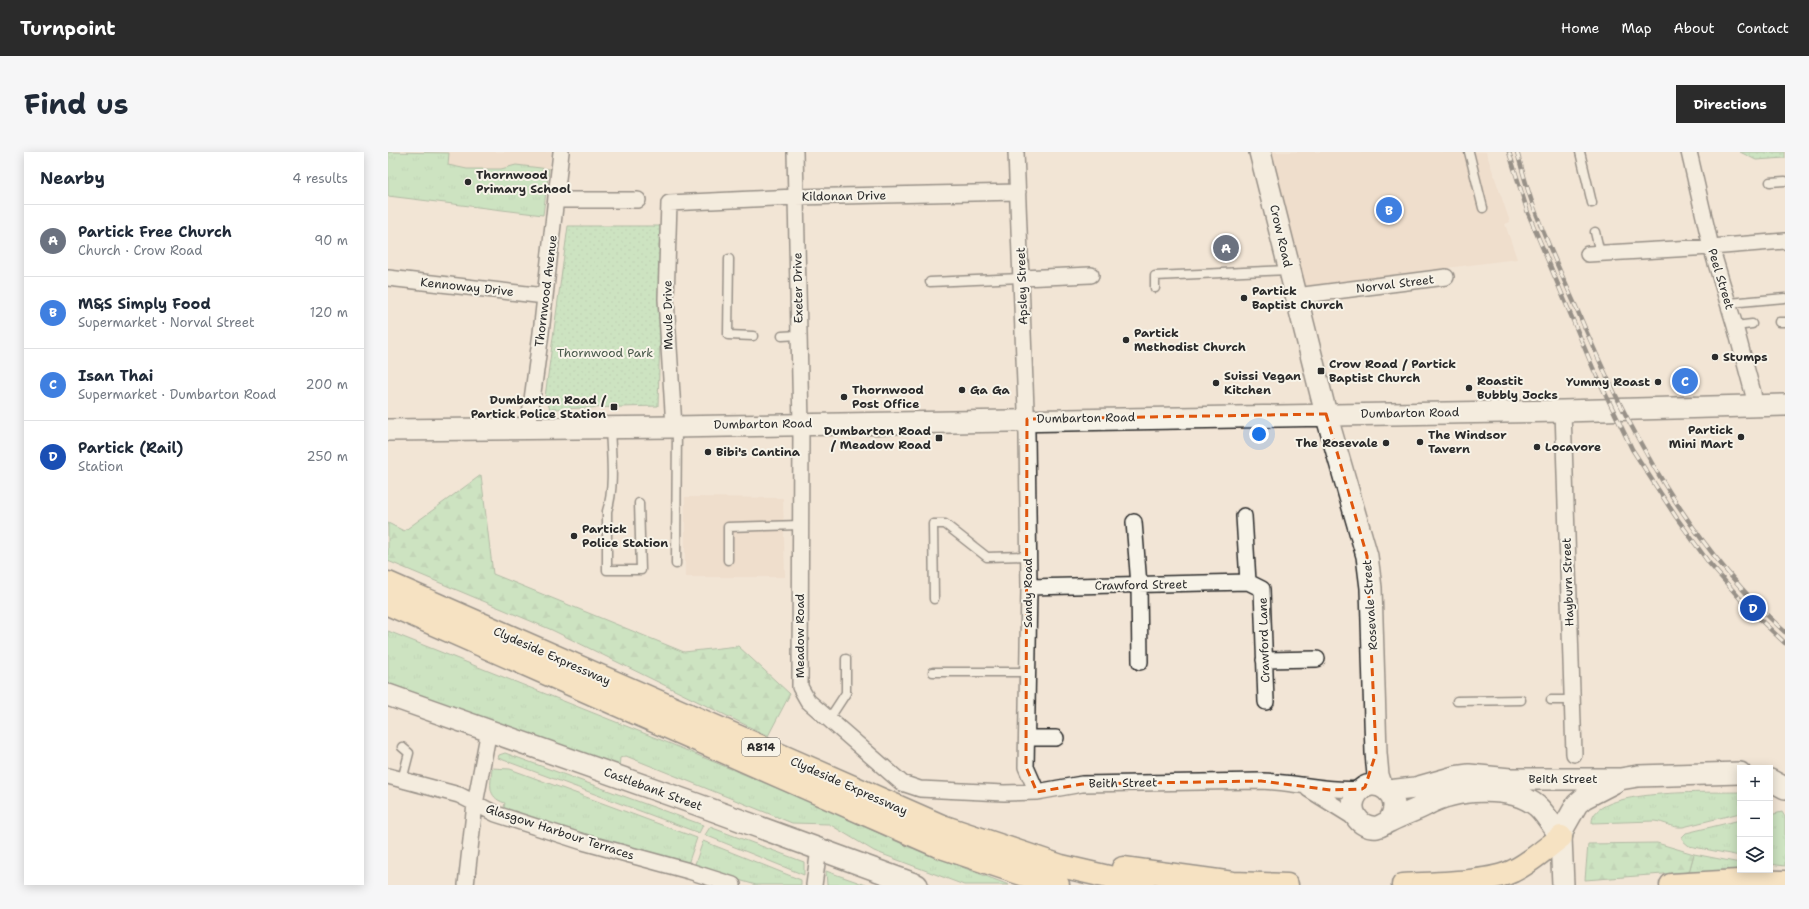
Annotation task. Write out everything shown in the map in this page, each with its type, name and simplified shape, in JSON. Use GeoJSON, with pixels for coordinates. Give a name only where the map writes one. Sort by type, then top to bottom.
{"type":"FeatureCollection","features":[{"type":"Feature","properties":{"kind":"main road"},"geometry":{"type":"LineString","coordinates":[[388,566],[478,611],[609,671],[659,703]]}},
{"type":"Feature","properties":{"kind":"main road","name":"Clydeside Expressway"},"geometry":{"type":"LineString","coordinates":[[388,583],[942,826],[1061,866],[1143,885]]}},
{"type":"Feature","properties":{"kind":"main road","name":"Clydeside Expressway"},"geometry":{"type":"LineString","coordinates":[[388,604],[958,853],[1058,885]]}},
{"type":"Feature","properties":{"kind":"main road"},"geometry":{"type":"LineString","coordinates":[[388,619],[509,670],[565,682]]}},
{"type":"Feature","properties":{"kind":"main road"},"geometry":{"type":"LineString","coordinates":[[1403,885],[1470,880],[1505,874],[1529,862],[1561,837]]}},
{"type":"Feature","properties":{"kind":"main road"},"geometry":{"type":"LineString","coordinates":[[1015,851],[1159,874],[1233,883],[1287,885]]}},
{"type":"Feature","properties":{"kind":"main road"},"geometry":{"type":"LineString","coordinates":[[958,853],[981,870],[1019,885]]}},
{"type":"Feature","properties":{"kind":"main road"},"geometry":{"type":"LineString","coordinates":[[1671,885],[1738,881],[1785,882]]}},
{"type":"Feature","properties":{"kind":"street","name":"Thornwood Avenue"},"geometry":{"type":"LineString","coordinates":[[528,429],[546,296],[561,152]]}},
{"type":"Feature","properties":{"kind":"street","name":"Exeter Drive"},"geometry":{"type":"LineString","coordinates":[[796,152],[801,424]]}},
{"type":"Feature","properties":{"kind":"street","name":"Apsley Street"},"geometry":{"type":"LineString","coordinates":[[1016,152],[1026,420]]}},
{"type":"Feature","properties":{"kind":"street","name":"Crow Road"},"geometry":{"type":"LineString","coordinates":[[1260,152],[1326,414]]}},
{"type":"Feature","properties":{"kind":"street","name":"Peel Street"},"geometry":{"type":"LineString","coordinates":[[1689,152],[1711,247],[1729,303],[1753,393],[1755,406]]}},
{"type":"Feature","properties":{"kind":"street","name":"Kildonan Drive"},"geometry":{"type":"LineString","coordinates":[[669,203],[796,196],[1018,192]]}},
{"type":"Feature","properties":{"kind":"street"},"geometry":{"type":"LineString","coordinates":[[556,200],[638,200]]}},
{"type":"Feature","properties":{"kind":"street","name":"Maule Drive"},"geometry":{"type":"LineString","coordinates":[[669,203],[666,299],[675,426]]}},
{"type":"Feature","properties":{"kind":"street"},"geometry":{"type":"LineString","coordinates":[[1594,254],[1785,241]]}},
{"type":"Feature","properties":{"kind":"street"},"geometry":{"type":"LineString","coordinates":[[1021,278],[1091,275]]}},
{"type":"Feature","properties":{"kind":"street","name":"Kennoway Drive"},"geometry":{"type":"LineString","coordinates":[[388,278],[546,296]]}},
{"type":"Feature","properties":{"kind":"street","name":"Norval Street"},"geometry":{"type":"LineString","coordinates":[[1296,296],[1446,278]]}},
{"type":"Feature","properties":{"kind":"street","name":"Dumbarton Road"},"geometry":{"type":"LineString","coordinates":[[388,430],[528,429],[1563,411],[1785,405]]}},
{"type":"Feature","properties":{"kind":"street","name":"Hayburn Street"},"geometry":{"type":"LineString","coordinates":[[1563,411],[1574,754]]}},
{"type":"Feature","properties":{"kind":"street","name":"Rosevale Street"},"geometry":{"type":"LineString","coordinates":[[1326,414],[1367,556],[1371,588],[1376,753],[1374,789]]}},
{"type":"Feature","properties":{"kind":"street","name":"Sandy Road"},"geometry":{"type":"LineString","coordinates":[[1026,420],[1029,587],[1026,767],[1037,792]]}},
{"type":"Feature","properties":{"kind":"street","name":"Meadow Road"},"geometry":{"type":"LineString","coordinates":[[801,424],[800,687],[808,701],[902,783],[920,789],[946,791]]}},
{"type":"Feature","properties":{"kind":"street"},"geometry":{"type":"LineString","coordinates":[[1244,516],[1250,583]]}},
{"type":"Feature","properties":{"kind":"street"},"geometry":{"type":"LineString","coordinates":[[1134,522],[1139,585],[1140,662]]}},
{"type":"Feature","properties":{"kind":"street","name":"Crawford Street"},"geometry":{"type":"LineString","coordinates":[[1029,587],[1250,583]]}},
{"type":"Feature","properties":{"kind":"street","name":"Crawford Lane"},"geometry":{"type":"LineString","coordinates":[[1250,583],[1262,589],[1266,702]]}},
{"type":"Feature","properties":{"kind":"street"},"geometry":{"type":"LineString","coordinates":[[1264,660],[1317,659]]}},
{"type":"Feature","properties":{"kind":"street","name":"Castlebank Street"},"geometry":{"type":"LineString","coordinates":[[388,695],[489,730],[917,885]]}},
{"type":"Feature","properties":{"kind":"street"},"geometry":{"type":"LineString","coordinates":[[467,885],[475,804],[489,730]]}},
{"type":"Feature","properties":{"kind":"street"},"geometry":{"type":"LineString","coordinates":[[1027,738],[1056,738]]}},
{"type":"Feature","properties":{"kind":"street"},"geometry":{"type":"LineString","coordinates":[[1773,772],[1785,772]]}},
{"type":"Feature","properties":{"kind":"street","name":"Beith Street"},"geometry":{"type":"LineString","coordinates":[[946,791],[1004,793],[1037,792],[1082,784],[1262,780],[1343,790],[1415,788],[1454,777],[1469,775],[1510,779],[1620,779],[1638,776],[1737,773]]}},
{"type":"Feature","properties":{"kind":"street","name":"Glasgow Harbour Terraces"},"geometry":{"type":"LineString","coordinates":[[395,778],[459,795],[496,814],[583,842],[689,871],[733,885]]}},
{"type":"Feature","properties":{"kind":"street"},"geometry":{"type":"LineString","coordinates":[[1563,877],[1561,837],[1577,804],[1594,791],[1620,779]]}},
{"type":"Feature","properties":{"kind":"street"},"geometry":{"type":"LineString","coordinates":[[1773,782],[1785,788]]}},
{"type":"Feature","properties":{"kind":"street","name":"Beith Street"},"geometry":{"type":"LineString","coordinates":[[1301,785],[1363,824],[1374,827],[1383,825],[1418,810],[1427,804],[1450,796],[1473,791],[1515,795],[1537,806],[1561,837]]}},
{"type":"Feature","properties":{"kind":"street"},"geometry":{"type":"LineString","coordinates":[[1358,820],[1353,808],[1354,801],[1374,789],[1395,803],[1395,810],[1388,822]]}},
{"type":"Feature","properties":{"kind":"street"},"geometry":{"type":"LineString","coordinates":[[814,885],[819,849]]}},
{"type":"Feature","properties":{"kind":"lane"},"geometry":{"type":"LineString","coordinates":[[1469,152],[1483,208]]}},
{"type":"Feature","properties":{"kind":"lane"},"geometry":{"type":"LineString","coordinates":[[1580,152],[1592,203]]}},
{"type":"Feature","properties":{"kind":"lane"},"geometry":{"type":"LineString","coordinates":[[1770,182],[1785,181]]}},
{"type":"Feature","properties":{"kind":"lane"},"geometry":{"type":"LineString","coordinates":[[1594,254],[1595,232]]}},
{"type":"Feature","properties":{"kind":"lane"},"geometry":{"type":"LineString","coordinates":[[729,260],[728,335],[753,336]]}},
{"type":"Feature","properties":{"kind":"lane"},"geometry":{"type":"LineString","coordinates":[[1155,288],[1154,276],[1289,270]]}},
{"type":"Feature","properties":{"kind":"lane"},"geometry":{"type":"LineString","coordinates":[[930,282],[1021,278]]}},
{"type":"Feature","properties":{"kind":"lane"},"geometry":{"type":"LineString","coordinates":[[1729,303],[1785,298]]}},
{"type":"Feature","properties":{"kind":"lane"},"geometry":{"type":"LineString","coordinates":[[1735,326],[1752,324]]}},
{"type":"Feature","properties":{"kind":"lane"},"geometry":{"type":"LineString","coordinates":[[782,336],[799,335]]}},
{"type":"Feature","properties":{"kind":"lane"},"geometry":{"type":"LineString","coordinates":[[675,426],[676,564]]}},
{"type":"Feature","properties":{"kind":"lane"},"geometry":{"type":"LineString","coordinates":[[610,427],[611,481],[610,503],[607,511],[607,570],[642,570],[639,502]]}},
{"type":"Feature","properties":{"kind":"lane"},"geometry":{"type":"LineString","coordinates":[[934,599],[933,524],[945,524],[987,557],[1028,556]]}},
{"type":"Feature","properties":{"kind":"lane"},"geometry":{"type":"LineString","coordinates":[[728,560],[728,528],[800,525]]}},
{"type":"Feature","properties":{"kind":"lane"},"geometry":{"type":"LineString","coordinates":[[829,719],[846,693],[846,659]]}},
{"type":"Feature","properties":{"kind":"lane"},"geometry":{"type":"LineString","coordinates":[[933,672],[1028,672]]}},
{"type":"Feature","properties":{"kind":"lane"},"geometry":{"type":"LineString","coordinates":[[1457,701],[1522,700]]}},
{"type":"Feature","properties":{"kind":"lane"},"geometry":{"type":"LineString","coordinates":[[1551,700],[1572,700]]}},
{"type":"Feature","properties":{"kind":"lane"},"geometry":{"type":"LineString","coordinates":[[395,778],[409,753],[402,747]]}},
{"type":"Feature","properties":{"kind":"highlighted area"},"geometry":{"type":"Polygon","coordinates":[[[1326,414],[1367,556],[1376,753],[1365,787],[1362,789],[1331,790],[1261,781],[1082,784],[1037,792],[1026,767],[1027,419],[1326,414]]]}},
{"type":"Feature","properties":{"kind":"shaded area","name":"Thornwood Primary School"},"geometry":{"type":"Polygon","coordinates":[[[388,152],[551,152],[543,215],[388,196],[388,152]]]}},
{"type":"Feature","properties":{"kind":"shaded area"},"geometry":{"type":"Polygon","coordinates":[[[1272,152],[1486,152],[1510,222],[1505,224],[1517,259],[1304,286],[1272,152]]]}},
{"type":"Feature","properties":{"kind":"shaded area"},"geometry":{"type":"Polygon","coordinates":[[[685,497],[783,498],[785,577],[685,577],[685,497]]]}},
{"type":"Feature","properties":{"kind":"green space","name":"Thornwood Primary School"},"geometry":{"type":"Polygon","coordinates":[[[388,152],[449,153],[448,165],[467,169],[501,169],[516,165],[549,169],[543,215],[388,196],[388,152]]]}},
{"type":"Feature","properties":{"kind":"green space"},"geometry":{"type":"Polygon","coordinates":[[[1740,152],[1785,152],[1785,158],[1756,160],[1740,152]]]}},
{"type":"Feature","properties":{"kind":"green space","name":"Thornwood Park"},"geometry":{"type":"Polygon","coordinates":[[[568,226],[663,226],[658,406],[550,409],[545,397],[568,226]]]}},
{"type":"Feature","properties":{"kind":"green space"},"geometry":{"type":"Polygon","coordinates":[[[481,475],[493,574],[684,652],[738,646],[790,694],[768,736],[552,630],[388,561],[388,523],[404,531],[481,475]]]}},
{"type":"Feature","properties":{"kind":"green space"},"geometry":{"type":"Polygon","coordinates":[[[388,631],[671,744],[815,804],[907,846],[1009,885],[964,885],[874,851],[829,824],[792,823],[626,756],[620,758],[619,767],[388,683],[388,631]]]}},
{"type":"Feature","properties":{"kind":"green space"},"geometry":{"type":"Polygon","coordinates":[[[505,753],[703,825],[699,833],[498,758],[499,755],[505,753]]]}},
{"type":"Feature","properties":{"kind":"green space"},"geometry":{"type":"Polygon","coordinates":[[[492,768],[510,769],[697,838],[688,864],[503,811],[505,803],[492,794],[492,768]]]}},
{"type":"Feature","properties":{"kind":"green space"},"geometry":{"type":"Polygon","coordinates":[[[1737,792],[1737,814],[1683,827],[1675,827],[1662,822],[1654,821],[1592,823],[1597,811],[1611,803],[1656,794],[1737,792]]]}},
{"type":"Feature","properties":{"kind":"green space"},"geometry":{"type":"Polygon","coordinates":[[[1782,812],[1785,817],[1785,866],[1773,864],[1773,814],[1782,812]]]}},
{"type":"Feature","properties":{"kind":"green space"},"geometry":{"type":"Polygon","coordinates":[[[1737,821],[1737,855],[1689,846],[1682,840],[1682,837],[1686,833],[1737,821]]]}},
{"type":"Feature","properties":{"kind":"green space"},"geometry":{"type":"Polygon","coordinates":[[[710,827],[804,862],[804,875],[705,835],[710,827]]]}},
{"type":"Feature","properties":{"kind":"green space"},"geometry":{"type":"Polygon","coordinates":[[[703,841],[801,880],[801,885],[756,885],[694,867],[703,841]]]}},
{"type":"Feature","properties":{"kind":"green space"},"geometry":{"type":"Polygon","coordinates":[[[1657,843],[1694,854],[1689,872],[1585,880],[1588,844],[1657,843]]]}},
{"type":"Feature","properties":{"kind":"green space"},"geometry":{"type":"Polygon","coordinates":[[[1694,854],[1737,862],[1737,872],[1689,872],[1694,854]]]}},
{"type":"Feature","properties":{"kind":"green space"},"geometry":{"type":"Polygon","coordinates":[[[826,871],[866,885],[827,885],[826,871]]]}},
{"type":"Feature","properties":{"kind":"railway"},"geometry":{"type":"LineString","coordinates":[[1509,152],[1528,213],[1593,368],[1632,449],[1676,517],[1709,563],[1750,610],[1785,643]]}},
{"type":"Feature","properties":{"kind":"railway"},"geometry":{"type":"LineString","coordinates":[[1517,152],[1530,198],[1550,249],[1595,352],[1616,396],[1663,482],[1689,522],[1718,561],[1750,598],[1785,632]]}},
{"type":"Feature","properties":{"kind":"place","name":"Thornwood Primary School"},"geometry":{"type":"Point","coordinates":[468,182]}},
{"type":"Feature","properties":{"kind":"place","name":"M&S Simply Food"},"geometry":{"type":"Point","coordinates":[1389,210]}},
{"type":"Feature","properties":{"kind":"place","name":"Partick Free Church"},"geometry":{"type":"Point","coordinates":[1226,248]}},
{"type":"Feature","properties":{"kind":"place","name":"Partick Baptist Church"},"geometry":{"type":"Point","coordinates":[1244,298]}},
{"type":"Feature","properties":{"kind":"place","name":"Partick Methodist Church"},"geometry":{"type":"Point","coordinates":[1126,340]}},
{"type":"Feature","properties":{"kind":"place","name":"Stumps"},"geometry":{"type":"Point","coordinates":[1715,357]}},
{"type":"Feature","properties":{"kind":"place","name":"Crow Road / Partick Baptist Church"},"geometry":{"type":"Point","coordinates":[1321,371]}},
{"type":"Feature","properties":{"kind":"place","name":"Isan Thai"},"geometry":{"type":"Point","coordinates":[1685,381]}},
{"type":"Feature","properties":{"kind":"place","name":"Yummy Roast"},"geometry":{"type":"Point","coordinates":[1658,382]}},
{"type":"Feature","properties":{"kind":"place","name":"Suissi Vegan Kitchen"},"geometry":{"type":"Point","coordinates":[1216,383]}},
{"type":"Feature","properties":{"kind":"place","name":"Roastit Bubbly Jocks"},"geometry":{"type":"Point","coordinates":[1469,388]}},
{"type":"Feature","properties":{"kind":"place","name":"Ga Ga"},"geometry":{"type":"Point","coordinates":[962,390]}},
{"type":"Feature","properties":{"kind":"place","name":"Thornwood Post Office"},"geometry":{"type":"Point","coordinates":[844,397]}},
{"type":"Feature","properties":{"kind":"place","name":"Dumbarton Road / Partick Police Station"},"geometry":{"type":"Point","coordinates":[614,407]}},
{"type":"Feature","properties":{"kind":"place","name":"Partick Mini Mart"},"geometry":{"type":"Point","coordinates":[1741,437]}},
{"type":"Feature","properties":{"kind":"place","name":"Dumbarton Road / Meadow Road"},"geometry":{"type":"Point","coordinates":[939,438]}},
{"type":"Feature","properties":{"kind":"place","name":"The Windsor Tavern"},"geometry":{"type":"Point","coordinates":[1420,442]}},
{"type":"Feature","properties":{"kind":"place","name":"The Rosevale"},"geometry":{"type":"Point","coordinates":[1386,443]}},
{"type":"Feature","properties":{"kind":"place","name":"Locavore"},"geometry":{"type":"Point","coordinates":[1537,447]}},
{"type":"Feature","properties":{"kind":"place","name":"Bibi's Cantina"},"geometry":{"type":"Point","coordinates":[708,452]}},
{"type":"Feature","properties":{"kind":"place","name":"Partick Police Station"},"geometry":{"type":"Point","coordinates":[574,536]}},
{"type":"Feature","properties":{"kind":"place","name":"Partick (Rail)"},"geometry":{"type":"Point","coordinates":[1753,608]}}]}
